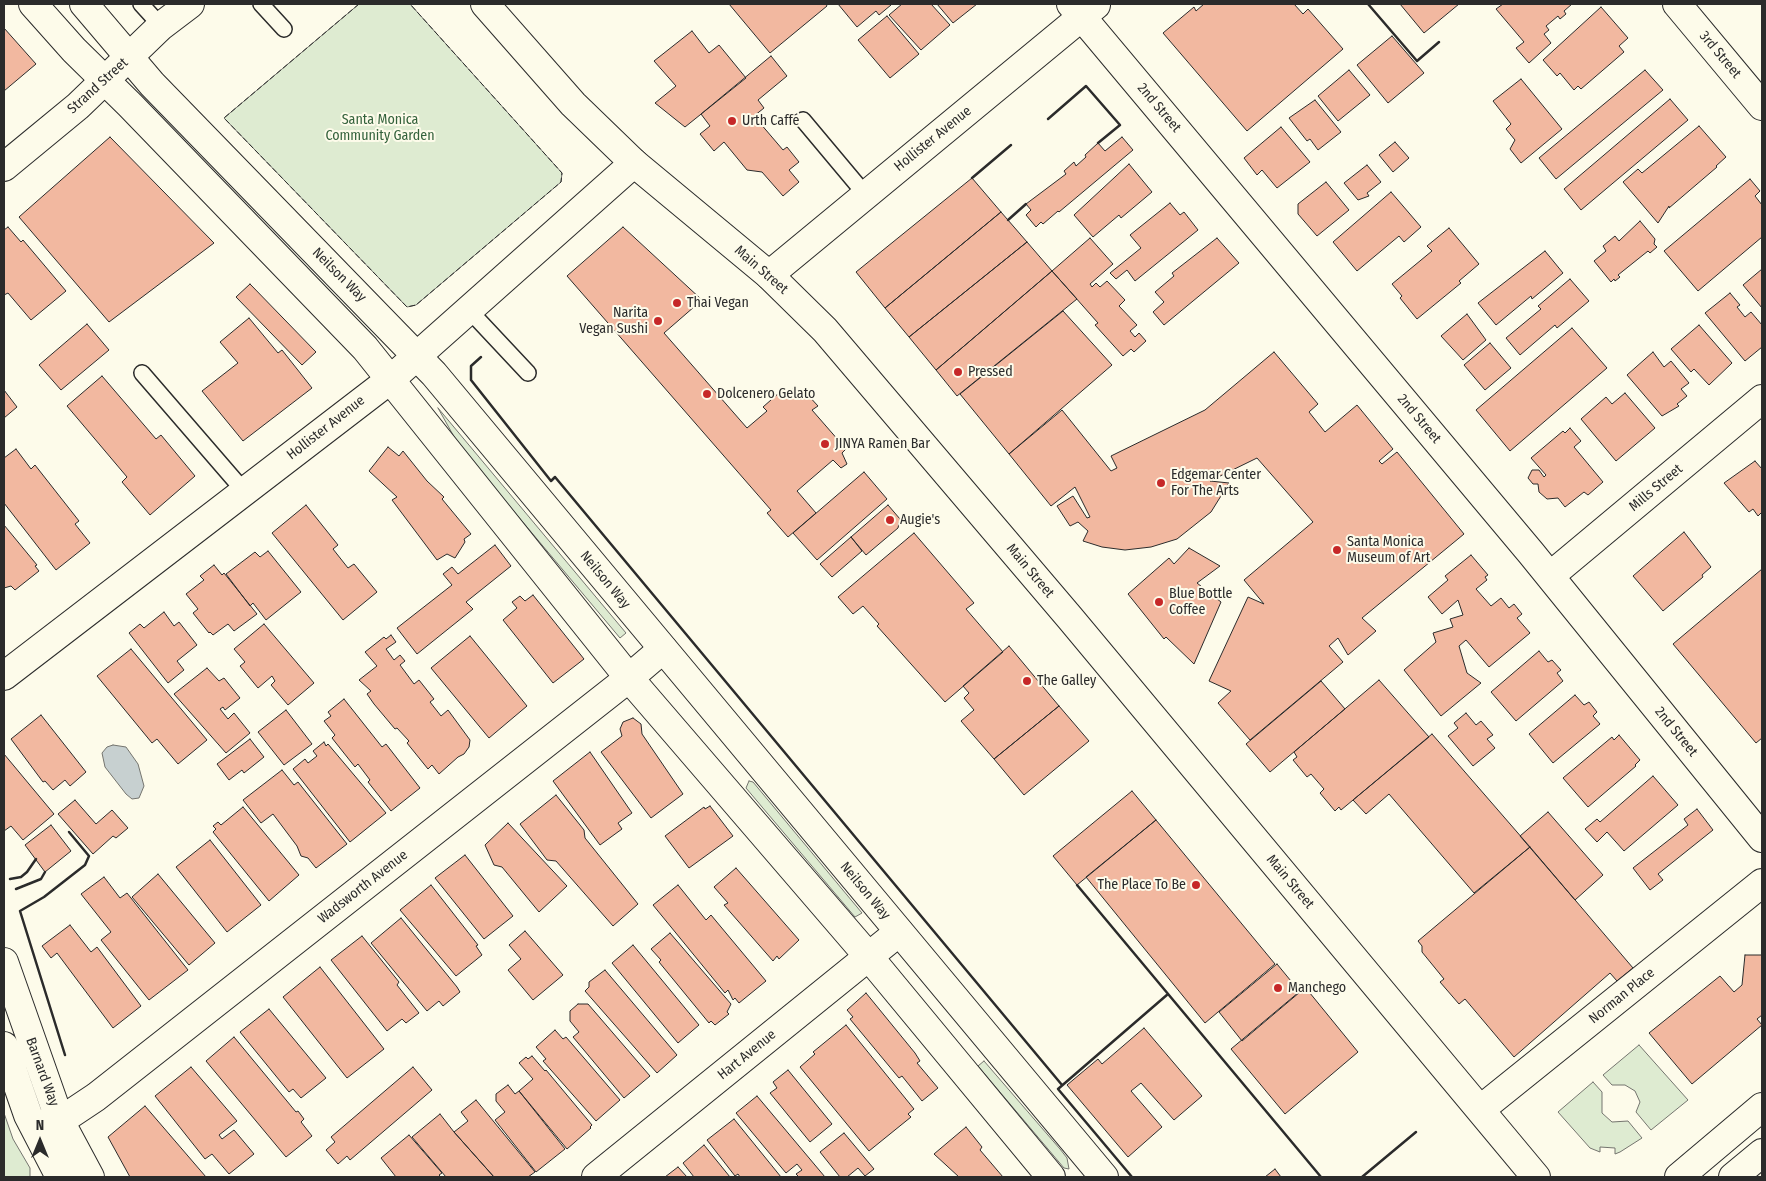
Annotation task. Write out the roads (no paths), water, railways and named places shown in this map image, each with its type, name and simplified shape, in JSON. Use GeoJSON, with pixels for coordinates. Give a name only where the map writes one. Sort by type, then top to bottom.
{"type":"FeatureCollection","features":[{"type":"Feature","properties":{"kind":"street","name":"Neilson Way"},"geometry":{"type":"LineString","coordinates":[[33,4],[74,50],[152,84],[416,355],[1104,1177]]}},
{"type":"Feature","properties":{"kind":"street","name":"Neilson Way"},"geometry":{"type":"LineString","coordinates":[[84,4],[117,70],[365,348],[629,678],[869,957],[1051,1177]]}},
{"type":"Feature","properties":{"kind":"street","name":"Strand Street"},"geometry":{"type":"LineString","coordinates":[[4,167],[117,70],[161,26],[190,4]]}},
{"type":"Feature","properties":{"kind":"street","name":"Main Street"},"geometry":{"type":"LineString","coordinates":[[485,4],[573,104],[634,163],[769,275],[825,330],[1071,620],[1536,1177]]}},
{"type":"Feature","properties":{"kind":"street","name":"3rd Street"},"geometry":{"type":"LineString","coordinates":[[1677,4],[1762,106]]}},
{"type":"Feature","properties":{"kind":"street","name":"Hollister Avenue"},"geometry":{"type":"LineString","coordinates":[[769,275],[1084,8]]}},
{"type":"Feature","properties":{"kind":"street","name":"2nd Street"},"geometry":{"type":"LineString","coordinates":[[1084,8],[1550,576],[1762,838]]}},
{"type":"Feature","properties":{"kind":"street","name":"Hollister Avenue"},"geometry":{"type":"LineString","coordinates":[[4,676],[391,379],[634,163]]}},
{"type":"Feature","properties":{"kind":"street","name":"Mills Street"},"geometry":{"type":"LineString","coordinates":[[1550,576],[1762,399]]}},
{"type":"Feature","properties":{"kind":"street","name":"Wadsworth Avenue"},"geometry":{"type":"LineString","coordinates":[[60,1121],[104,1091],[629,678],[663,649]]}},
{"type":"Feature","properties":{"kind":"street","name":"Norman Place"},"geometry":{"type":"LineString","coordinates":[[1481,1109],[1762,883]]}},
{"type":"Feature","properties":{"kind":"street","name":"Hart Avenue"},"geometry":{"type":"LineString","coordinates":[[596,1177],[899,932]]}},
{"type":"Feature","properties":{"kind":"street","name":"Barnard Way"},"geometry":{"type":"LineString","coordinates":[[4,962],[60,1121],[90,1177]]}},
{"type":"Feature","properties":{"kind":"street","name":"Barnard Way"},"geometry":{"type":"LineString","coordinates":[[4,1046],[28,1115],[60,1177]]}},
{"type":"Feature","properties":{"kind":"street"},"geometry":{"type":"LineString","coordinates":[[1679,1177],[1762,1108]]}},
{"type":"Feature","properties":{"kind":"street"},"geometry":{"type":"LineString","coordinates":[[1733,1177],[1762,1153]]}},
{"type":"Feature","properties":{"kind":"lane"},"geometry":{"type":"LineString","coordinates":[[142,4],[161,26]]}},
{"type":"Feature","properties":{"kind":"lane"},"geometry":{"type":"LineString","coordinates":[[262,4],[284,29]]}},
{"type":"Feature","properties":{"kind":"lane"},"geometry":{"type":"LineString","coordinates":[[804,120],[865,194]]}},
{"type":"Feature","properties":{"kind":"lane"},"geometry":{"type":"LineString","coordinates":[[468,309],[528,373]]}},
{"type":"Feature","properties":{"kind":"lane"},"geometry":{"type":"LineString","coordinates":[[142,373],[244,491]]}},
{"type":"Feature","properties":{"kind":"place","name":"Urth Caffé"},"geometry":{"type":"Point","coordinates":[732,121]}},
{"type":"Feature","properties":{"kind":"place","name":"Thai Vegan"},"geometry":{"type":"Point","coordinates":[677,303]}},
{"type":"Feature","properties":{"kind":"place","name":"Narita Vegan Sushi"},"geometry":{"type":"Point","coordinates":[658,321]}},
{"type":"Feature","properties":{"kind":"place","name":"Pressed"},"geometry":{"type":"Point","coordinates":[958,372]}},
{"type":"Feature","properties":{"kind":"place","name":"Dolcenero Gelato"},"geometry":{"type":"Point","coordinates":[707,394]}},
{"type":"Feature","properties":{"kind":"place","name":"JINYA Ramen Bar"},"geometry":{"type":"Point","coordinates":[825,444]}},
{"type":"Feature","properties":{"kind":"place","name":"Edgemar Center For The Arts"},"geometry":{"type":"Point","coordinates":[1161,483]}},
{"type":"Feature","properties":{"kind":"place","name":"Augie's"},"geometry":{"type":"Point","coordinates":[890,520]}},
{"type":"Feature","properties":{"kind":"place","name":"Santa Monica Museum of Art"},"geometry":{"type":"Point","coordinates":[1337,550]}},
{"type":"Feature","properties":{"kind":"place","name":"Blue Bottle Coffee"},"geometry":{"type":"Point","coordinates":[1159,602]}},
{"type":"Feature","properties":{"kind":"place","name":"The Galley"},"geometry":{"type":"Point","coordinates":[1027,681]}},
{"type":"Feature","properties":{"kind":"place","name":"The Place To Be"},"geometry":{"type":"Point","coordinates":[1196,885]}},
{"type":"Feature","properties":{"kind":"place","name":"Manchego"},"geometry":{"type":"Point","coordinates":[1278,988]}},
{"type":"Feature","properties":{"kind":"park label","name":"Santa Monica Community Garden"},"geometry":{"type":"Point","coordinates":[380,128]}}]}
